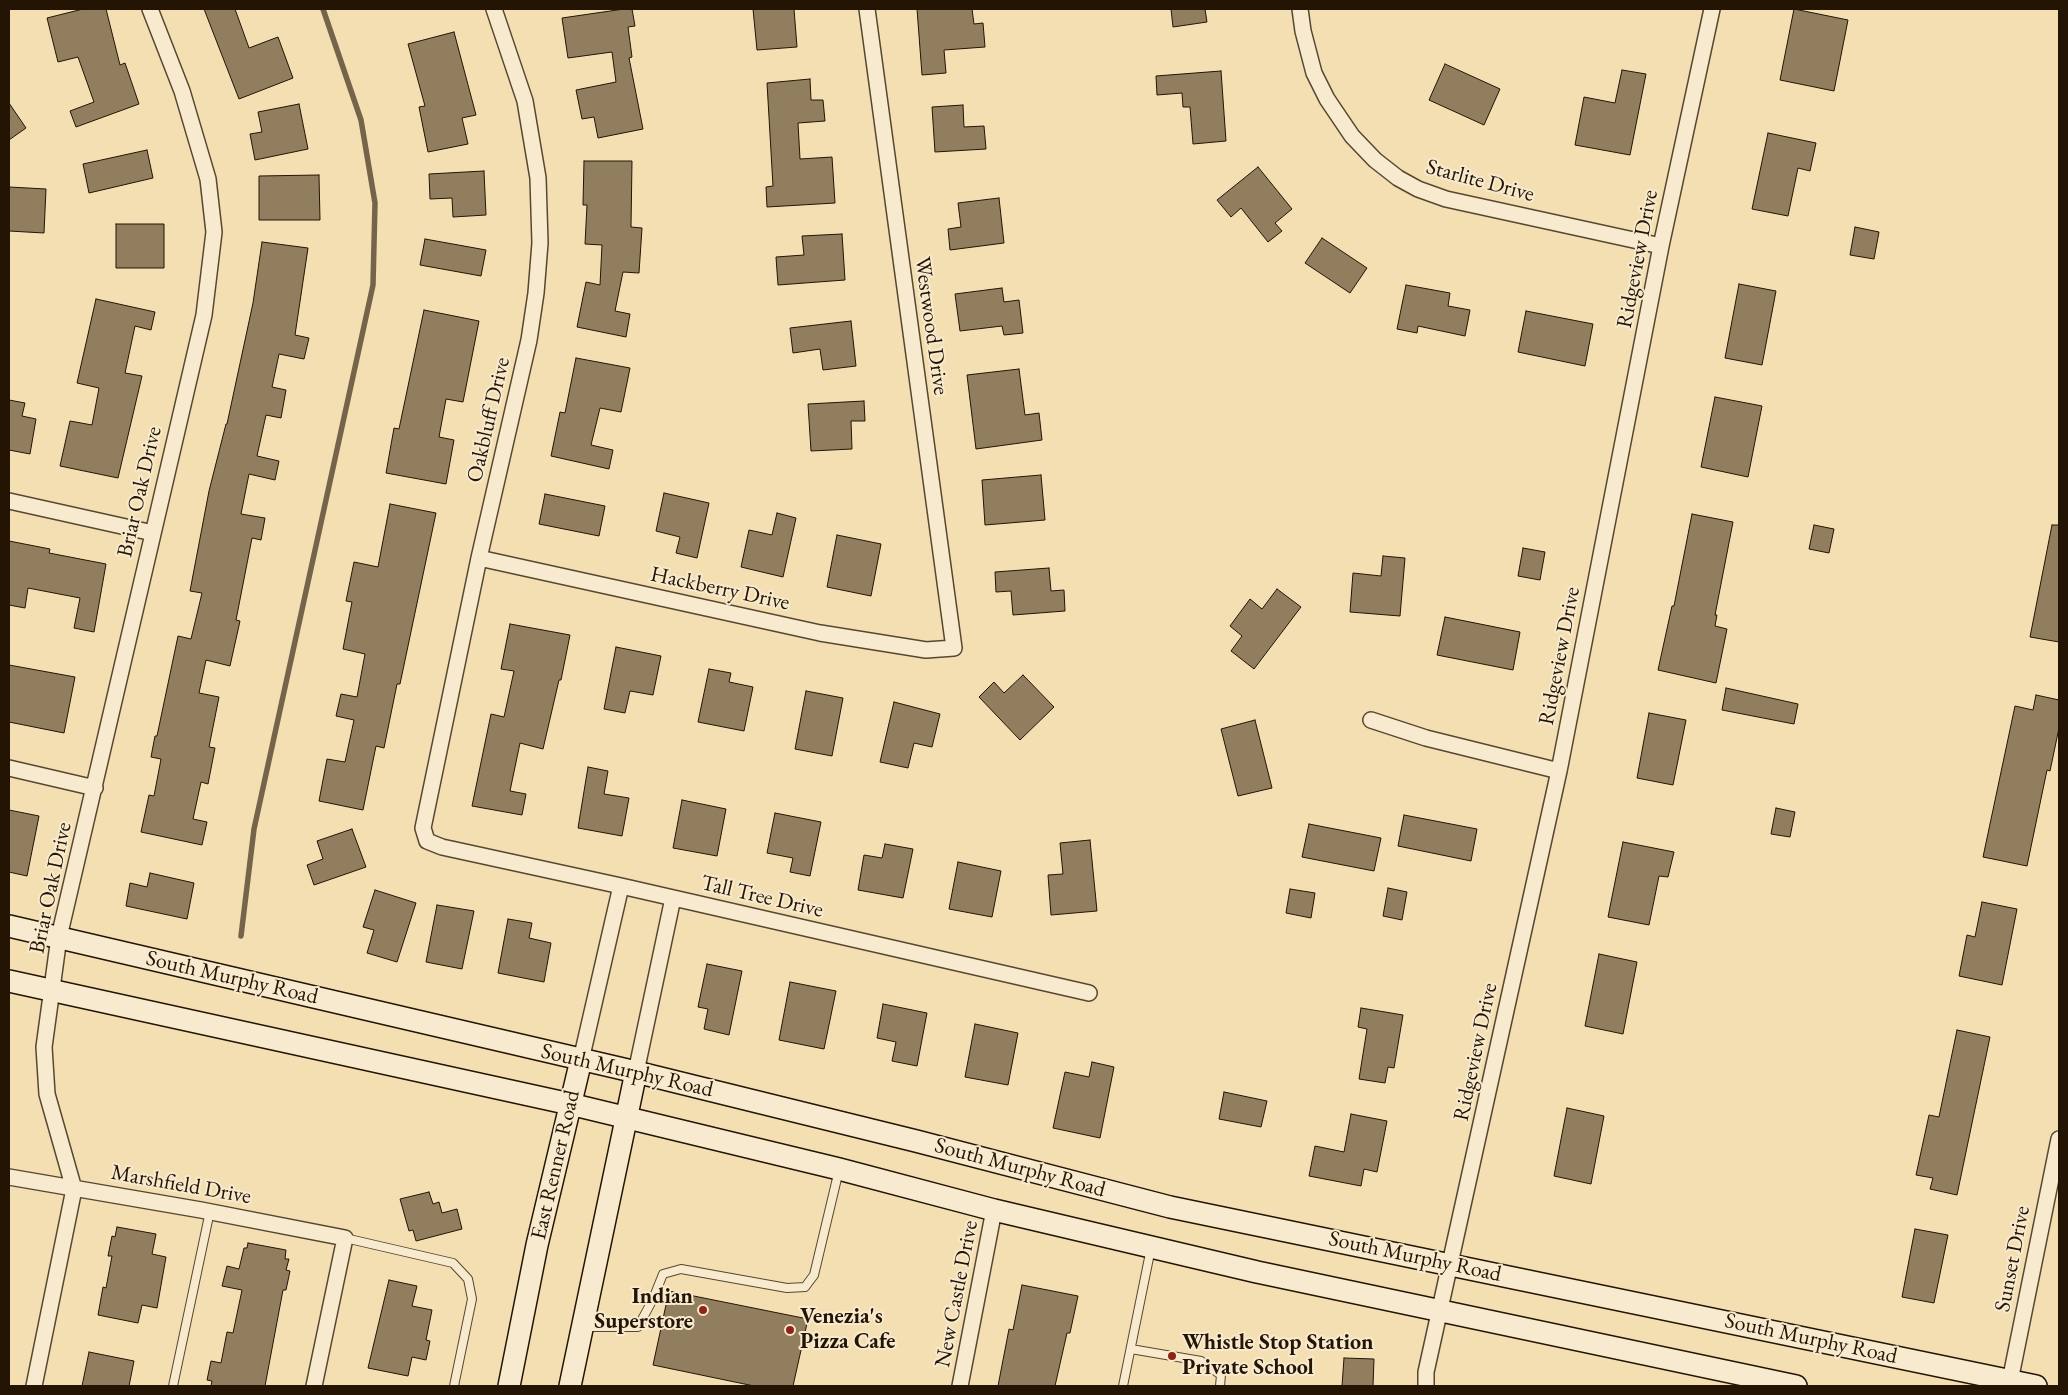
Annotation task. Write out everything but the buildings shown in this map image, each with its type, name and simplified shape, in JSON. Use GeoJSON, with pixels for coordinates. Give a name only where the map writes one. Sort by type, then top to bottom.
{"type":"FeatureCollection","features":[{"type":"Feature","properties":{"kind":"main road","name":"South Murphy Road"},"geometry":{"type":"LineString","coordinates":[[9,926],[636,1072],[916,1141],[1170,1207],[1450,1264],[2010,1384],[2036,1386]]}},
{"type":"Feature","properties":{"kind":"main road","name":"South Murphy Road"},"geometry":{"type":"LineString","coordinates":[[9,981],[570,1104],[1151,1248],[1796,1386]]}},
{"type":"Feature","properties":{"kind":"main road","name":"East Renner Road"},"geometry":{"type":"LineString","coordinates":[[509,1386],[537,1245],[581,1060]]}},
{"type":"Feature","properties":{"kind":"main road"},"geometry":{"type":"LineString","coordinates":[[570,1386],[636,1072]]}},
{"type":"Feature","properties":{"kind":"street","name":"Briar Oak Drive"},"geometry":{"type":"LineString","coordinates":[[74,1188],[47,1094],[44,1047],[59,937],[204,315],[214,232],[208,179],[182,91],[150,9]]}},
{"type":"Feature","properties":{"kind":"street","name":"Oakbluff Drive"},"geometry":{"type":"LineString","coordinates":[[427,841],[423,828],[479,558],[529,340],[536,293],[540,243],[538,178],[525,100],[494,9]]}},
{"type":"Feature","properties":{"kind":"street","name":"Westwood Drive"},"geometry":{"type":"LineString","coordinates":[[867,9],[954,648]]}},
{"type":"Feature","properties":{"kind":"street","name":"Starlite Drive"},"geometry":{"type":"LineString","coordinates":[[1300,9],[1303,31],[1314,73],[1327,99],[1352,136],[1375,160],[1398,178],[1418,189],[1446,199],[1661,246]]}},
{"type":"Feature","properties":{"kind":"street","name":"Ridgeview Drive"},"geometry":{"type":"LineString","coordinates":[[1426,1386],[1426,1372],[1559,771],[1661,246],[1712,9]]}},
{"type":"Feature","properties":{"kind":"street"},"geometry":{"type":"LineString","coordinates":[[9,501],[152,533]]}},
{"type":"Feature","properties":{"kind":"street","name":"Hackberry Drive"},"geometry":{"type":"LineString","coordinates":[[479,558],[820,632],[926,650],[954,648]]}},
{"type":"Feature","properties":{"kind":"street"},"geometry":{"type":"LineString","coordinates":[[1371,720],[1426,738],[1559,771]]}},
{"type":"Feature","properties":{"kind":"street"},"geometry":{"type":"LineString","coordinates":[[9,768],[95,788]]}},
{"type":"Feature","properties":{"kind":"street","name":"Tall Tree Drive"},"geometry":{"type":"LineString","coordinates":[[427,841],[442,848],[621,886],[1089,993]]}},
{"type":"Feature","properties":{"kind":"street","name":"East Renner Road"},"geometry":{"type":"LineString","coordinates":[[581,1060],[621,886]]}},
{"type":"Feature","properties":{"kind":"street"},"geometry":{"type":"LineString","coordinates":[[636,1072],[673,898]]}},
{"type":"Feature","properties":{"kind":"street","name":"Sunset Drive"},"geometry":{"type":"LineString","coordinates":[[2010,1384],[2059,1139]]}},
{"type":"Feature","properties":{"kind":"street","name":"Marshfield Drive"},"geometry":{"type":"LineString","coordinates":[[9,1177],[345,1238]]}},
{"type":"Feature","properties":{"kind":"street"},"geometry":{"type":"LineString","coordinates":[[34,1386],[74,1188]]}},
{"type":"Feature","properties":{"kind":"street","name":"New Castle Drive"},"geometry":{"type":"LineString","coordinates":[[960,1386],[994,1210]]}},
{"type":"Feature","properties":{"kind":"street"},"geometry":{"type":"LineString","coordinates":[[314,1386],[345,1238]]}},
{"type":"Feature","properties":{"kind":"lane"},"geometry":{"type":"LineString","coordinates":[[582,1327],[638,1327],[654,1299],[663,1274],[681,1268],[787,1288],[805,1287],[814,1275],[839,1170]]}},
{"type":"Feature","properties":{"kind":"lane"},"geometry":{"type":"LineString","coordinates":[[173,1386],[210,1212]]}},
{"type":"Feature","properties":{"kind":"lane"},"geometry":{"type":"LineString","coordinates":[[345,1238],[452,1263],[468,1279],[472,1299],[454,1386]]}},
{"type":"Feature","properties":{"kind":"lane"},"geometry":{"type":"LineString","coordinates":[[1123,1386],[1151,1248]]}},
{"type":"Feature","properties":{"kind":"lane"},"geometry":{"type":"LineString","coordinates":[[1131,1349],[1201,1361],[1221,1375],[1220,1386]]}},
{"type":"Feature","properties":{"kind":"waterway"},"geometry":{"type":"LineString","coordinates":[[241,936],[254,829],[373,285],[375,203],[361,120],[323,9]]}},
{"type":"Feature","properties":{"kind":"place","name":"Indian Superstore"},"geometry":{"type":"Point","coordinates":[703,1310]}},
{"type":"Feature","properties":{"kind":"place","name":"Venezia's Pizza Cafe"},"geometry":{"type":"Point","coordinates":[790,1330]}},
{"type":"Feature","properties":{"kind":"place","name":"Whistle Stop Station Private School"},"geometry":{"type":"Point","coordinates":[1172,1356]}}]}
